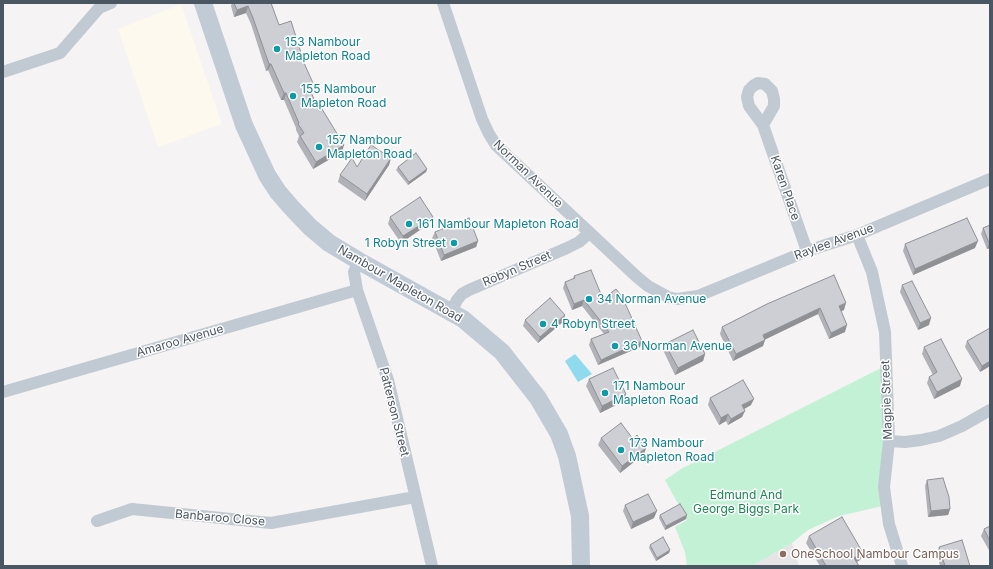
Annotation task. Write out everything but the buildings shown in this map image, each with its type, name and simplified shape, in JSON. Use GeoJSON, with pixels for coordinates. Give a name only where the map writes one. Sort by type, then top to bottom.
{"type":"FeatureCollection","features":[{"type":"Feature","properties":{"kind":"main road","name":"Nambour Mapleton Road"},"geometry":{"type":"LineString","coordinates":[[203,3],[244,125],[267,175],[278,192],[310,227],[329,243],[463,319],[502,352],[538,398],[559,434],[571,475],[580,516],[581,566]]}},
{"type":"Feature","properties":{"kind":"street"},"geometry":{"type":"LineString","coordinates":[[3,72],[60,53],[99,8],[111,3]]}},
{"type":"Feature","properties":{"kind":"street","name":"Norman Avenue"},"geometry":{"type":"LineString","coordinates":[[443,3],[482,119],[496,145],[589,233],[648,286],[668,297],[677,299]]}},
{"type":"Feature","properties":{"kind":"street","name":"Karen Place"},"geometry":{"type":"LineString","coordinates":[[763,125],[807,251]]}},
{"type":"Feature","properties":{"kind":"street","name":"Raylee Avenue"},"geometry":{"type":"LineString","coordinates":[[677,299],[698,296],[807,251],[857,235],[990,179]]}},
{"type":"Feature","properties":{"kind":"street","name":"Robyn Street"},"geometry":{"type":"LineString","coordinates":[[452,312],[457,300],[462,294],[567,248],[579,242],[589,233]]}},
{"type":"Feature","properties":{"kind":"street","name":"Magpie Street"},"geometry":{"type":"LineString","coordinates":[[857,235],[872,272],[885,332],[889,441],[884,487],[889,524],[902,566]]}},
{"type":"Feature","properties":{"kind":"street","name":"Patterson Street"},"geometry":{"type":"LineString","coordinates":[[359,261],[354,272],[357,290],[388,380],[432,566]]}},
{"type":"Feature","properties":{"kind":"street","name":"Amaroo Avenue"},"geometry":{"type":"LineString","coordinates":[[3,392],[357,290]]}},
{"type":"Feature","properties":{"kind":"street"},"geometry":{"type":"LineString","coordinates":[[889,441],[905,442],[939,436],[962,426],[990,410]]}},
{"type":"Feature","properties":{"kind":"street","name":"Banbaroo Close"},"geometry":{"type":"LineString","coordinates":[[97,521],[132,509],[272,523],[416,497]]}},
{"type":"Feature","properties":{"kind":"shaded area"},"geometry":{"type":"Polygon","coordinates":[[[181,4],[222,124],[158,147],[118,29],[181,4]]]}},
{"type":"Feature","properties":{"kind":"shaded area","name":"OneSchool Nambour Campus"},"geometry":{"type":"Polygon","coordinates":[[[792,543],[799,566],[752,566],[792,543]]]}},
{"type":"Feature","properties":{"kind":"green space","name":"Edmund And George Biggs Park"},"geometry":{"type":"Polygon","coordinates":[[[887,365],[887,505],[839,516],[808,530],[792,543],[752,566],[687,566],[685,552],[675,527],[687,520],[665,480],[681,469],[887,365]]]}},
{"type":"Feature","properties":{"kind":"water"},"geometry":{"type":"Polygon","coordinates":[[[575,354],[592,374],[578,382],[565,361],[575,354]]]}},
{"type":"Feature","properties":{"kind":"place","name":"153 Nambour Mapleton Road"},"geometry":{"type":"Point","coordinates":[277,49]}},
{"type":"Feature","properties":{"kind":"place","name":"155 Nambour Mapleton Road"},"geometry":{"type":"Point","coordinates":[293,96]}},
{"type":"Feature","properties":{"kind":"place","name":"157 Nambour Mapleton Road"},"geometry":{"type":"Point","coordinates":[319,147]}},
{"type":"Feature","properties":{"kind":"place","name":"161 Nambour Mapleton Road"},"geometry":{"type":"Point","coordinates":[409,224]}},
{"type":"Feature","properties":{"kind":"place","name":"1 Robyn Street"},"geometry":{"type":"Point","coordinates":[454,243]}},
{"type":"Feature","properties":{"kind":"place","name":"34 Norman Avenue"},"geometry":{"type":"Point","coordinates":[589,299]}},
{"type":"Feature","properties":{"kind":"place","name":"4 Robyn Street"},"geometry":{"type":"Point","coordinates":[543,324]}},
{"type":"Feature","properties":{"kind":"place","name":"36 Norman Avenue"},"geometry":{"type":"Point","coordinates":[615,346]}},
{"type":"Feature","properties":{"kind":"place","name":"171 Nambour Mapleton Road"},"geometry":{"type":"Point","coordinates":[605,393]}},
{"type":"Feature","properties":{"kind":"place","name":"173 Nambour Mapleton Road"},"geometry":{"type":"Point","coordinates":[621,450]}},
{"type":"Feature","properties":{"kind":"place","name":"OneSchool Nambour Campus"},"geometry":{"type":"Point","coordinates":[783,554]}}]}
